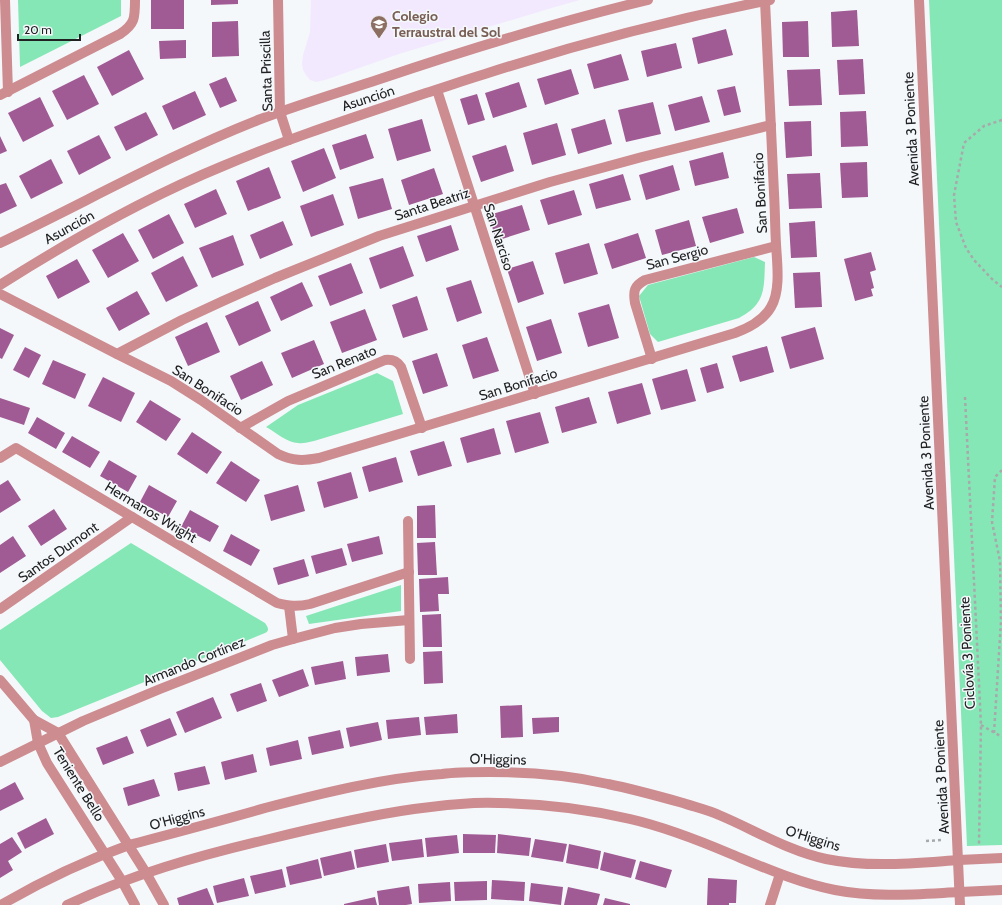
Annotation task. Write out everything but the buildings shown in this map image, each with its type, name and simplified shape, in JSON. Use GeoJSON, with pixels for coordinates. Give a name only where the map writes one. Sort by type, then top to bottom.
{"type":"FeatureCollection","features":[{"type":"Feature","properties":{"kind":"street"},"geometry":{"type":"LineString","coordinates":[[5,0],[4,93],[120,34],[130,27],[134,19],[135,0]]}},
{"type":"Feature","properties":{"kind":"street","name":"Santa Priscilla"},"geometry":{"type":"LineString","coordinates":[[278,0],[280,112],[289,140]]}},
{"type":"Feature","properties":{"kind":"street","name":"Asunción"},"geometry":{"type":"LineString","coordinates":[[0,243],[169,159],[236,129],[280,112],[468,50],[557,24],[648,0]]}},
{"type":"Feature","properties":{"kind":"street","name":"Asunción"},"geometry":{"type":"LineString","coordinates":[[0,285],[44,257],[160,194],[222,166],[289,140],[484,74],[564,50],[706,13],[768,0]]}},
{"type":"Feature","properties":{"kind":"street","name":"San Bonifacio"},"geometry":{"type":"LineString","coordinates":[[0,294],[170,381],[201,400],[278,454],[286,458],[306,460],[319,458],[422,428],[735,333],[756,323],[771,308],[775,298],[777,282],[768,0]]}},
{"type":"Feature","properties":{"kind":"street","name":"Avenida 3 Poniente"},"geometry":{"type":"LineString","coordinates":[[919,0],[960,905]]}},
{"type":"Feature","properties":{"kind":"street","name":"San Narciso"},"geometry":{"type":"LineString","coordinates":[[437,90],[535,394]]}},
{"type":"Feature","properties":{"kind":"street","name":"Santa Beatriz"},"geometry":{"type":"LineString","coordinates":[[117,354],[182,320],[274,278],[379,236],[550,182],[642,157],[771,125]]}},
{"type":"Feature","properties":{"kind":"street","name":"San Sergio"},"geometry":{"type":"LineString","coordinates":[[652,359],[633,294],[638,284],[645,280],[776,246]]}},
{"type":"Feature","properties":{"kind":"street","name":"San Renato"},"geometry":{"type":"LineString","coordinates":[[240,428],[288,401],[385,360],[395,361],[399,364],[422,428]]}},
{"type":"Feature","properties":{"kind":"street","name":"Hermanos Wright"},"geometry":{"type":"LineString","coordinates":[[0,458],[16,448],[277,603],[289,606]]}},
{"type":"Feature","properties":{"kind":"street","name":"Santos Dumont"},"geometry":{"type":"LineString","coordinates":[[0,609],[132,517]]}},
{"type":"Feature","properties":{"kind":"street"},"geometry":{"type":"LineString","coordinates":[[408,521],[410,659]]}},
{"type":"Feature","properties":{"kind":"street"},"geometry":{"type":"LineString","coordinates":[[293,639],[289,606],[310,604],[409,572]]}},
{"type":"Feature","properties":{"kind":"street","name":"Armando Cortínez"},"geometry":{"type":"LineString","coordinates":[[0,762],[83,721],[272,645],[335,628],[361,624],[410,620]]}},
{"type":"Feature","properties":{"kind":"street"},"geometry":{"type":"LineString","coordinates":[[0,680],[34,720],[58,733]]}},
{"type":"Feature","properties":{"kind":"street","name":"Teniente Bello"},"geometry":{"type":"LineString","coordinates":[[34,720],[38,743],[47,763],[122,881],[134,905]]}},
{"type":"Feature","properties":{"kind":"street","name":"Teniente Bello"},"geometry":{"type":"LineString","coordinates":[[58,733],[129,845],[164,905]]}},
{"type":"Feature","properties":{"kind":"street","name":"O'Higgins"},"geometry":{"type":"LineString","coordinates":[[1,905],[41,883],[105,854],[129,845],[302,799],[358,786],[401,778],[443,773],[525,773],[560,776],[607,783],[665,798],[717,814],[787,847],[825,859],[842,862],[884,864],[1002,858]]}},
{"type":"Feature","properties":{"kind":"street"},"geometry":{"type":"LineString","coordinates":[[67,905],[122,881],[210,853],[356,818],[436,806],[473,803],[502,803],[566,808],[630,819],[695,839],[780,874],[813,885],[857,894],[880,895],[1002,890]]}},
{"type":"Feature","properties":{"kind":"street"},"geometry":{"type":"LineString","coordinates":[[770,905],[780,874]]}},
{"type":"Feature","properties":{"kind":"path"},"geometry":{"type":"LineString","coordinates":[[1002,120],[984,126],[964,143],[954,195],[956,222],[966,248],[974,260],[993,280],[1002,287]]}},
{"type":"Feature","properties":{"kind":"path","name":"Ciclovía 3 Poniente"},"geometry":{"type":"LineString","coordinates":[[965,397],[981,725],[979,860]]}},
{"type":"Feature","properties":{"kind":"path"},"geometry":{"type":"LineString","coordinates":[[994,733],[1001,621],[1000,561],[992,522],[995,477],[1002,470]]}},
{"type":"Feature","properties":{"kind":"path"},"geometry":{"type":"LineString","coordinates":[[981,725],[1002,737]]}},
{"type":"Feature","properties":{"kind":"shaded area","name":"Colegio Terraustral del Sol"},"geometry":{"type":"Polygon","coordinates":[[[311,0],[580,0],[399,54],[316,82],[310,80],[306,75],[302,64],[303,55],[310,32],[311,0]]]}},
{"type":"Feature","properties":{"kind":"green space"},"geometry":{"type":"Polygon","coordinates":[[[18,0],[121,0],[121,16],[20,67],[18,0]]]}},
{"type":"Feature","properties":{"kind":"green space"},"geometry":{"type":"Polygon","coordinates":[[[929,0],[1002,0],[1002,845],[967,846],[929,0]]]}},
{"type":"Feature","properties":{"kind":"green space"},"geometry":{"type":"Polygon","coordinates":[[[754,257],[765,262],[764,280],[762,294],[759,301],[748,313],[739,318],[658,342],[650,334],[639,296],[648,285],[754,257]]]}},
{"type":"Feature","properties":{"kind":"green space"},"geometry":{"type":"Polygon","coordinates":[[[377,373],[393,381],[403,414],[304,443],[294,443],[266,427],[298,405],[377,373]]]}},
{"type":"Feature","properties":{"kind":"green space"},"geometry":{"type":"Polygon","coordinates":[[[131,543],[265,623],[268,627],[268,631],[58,717],[51,718],[42,711],[0,660],[0,630],[131,543]]]}},
{"type":"Feature","properties":{"kind":"green space"},"geometry":{"type":"Polygon","coordinates":[[[401,585],[401,611],[309,624],[306,616],[401,585]]]}},
{"type":"Feature","properties":{"kind":"place","name":"Colegio Terraustral del Sol"},"geometry":{"type":"Point","coordinates":[379,39]}}]}
